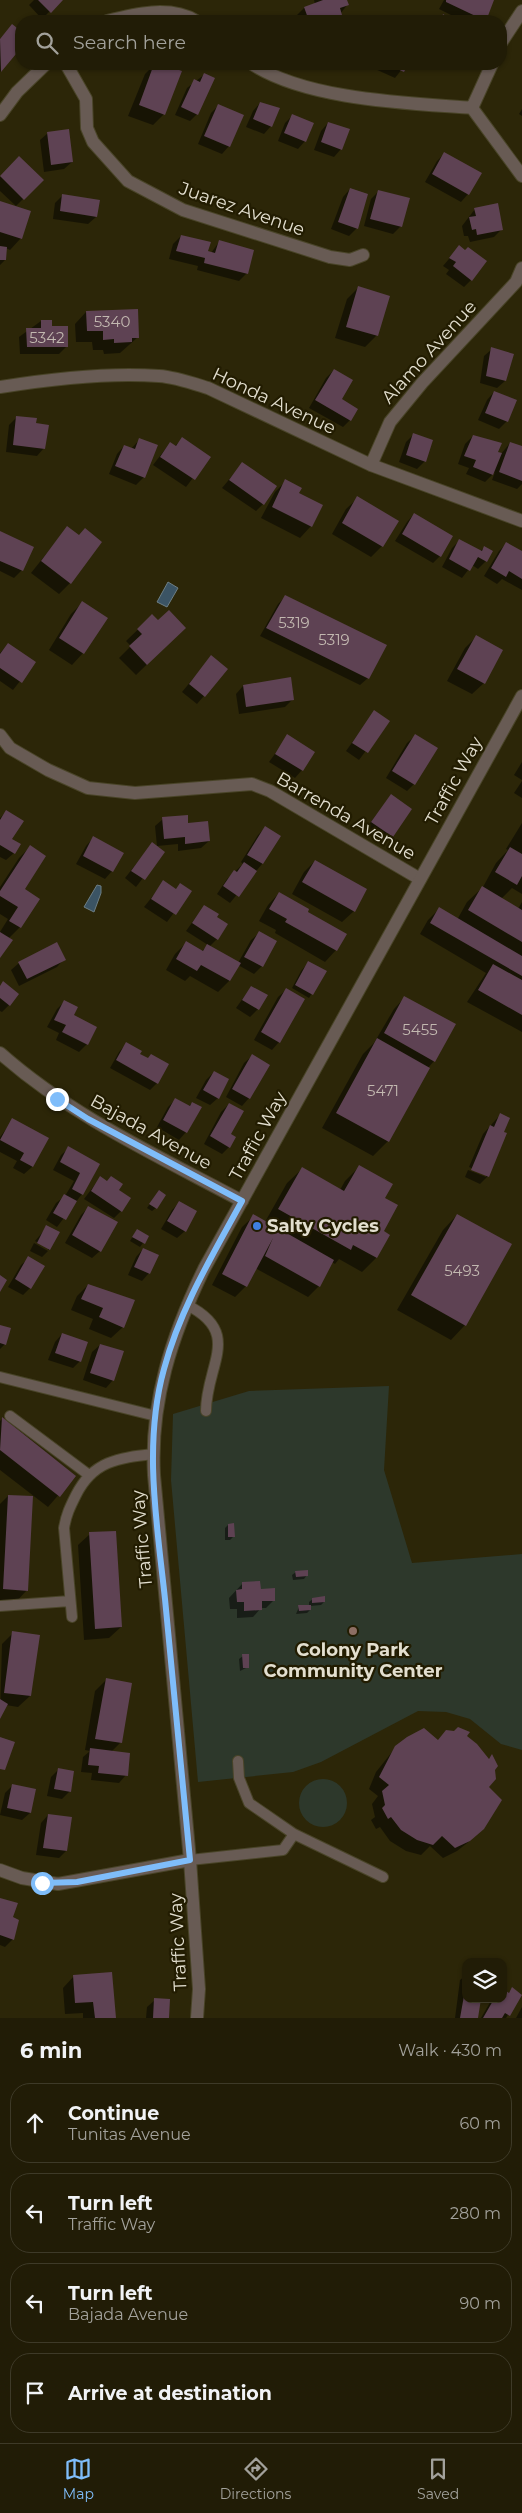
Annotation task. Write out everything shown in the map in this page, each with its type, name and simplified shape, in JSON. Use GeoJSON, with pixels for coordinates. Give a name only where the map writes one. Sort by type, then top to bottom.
{"type":"FeatureCollection","features":[{"type":"Feature","properties":{"kind":"street"},"geometry":{"type":"LineString","coordinates":[[507,34],[522,11]]}},
{"type":"Feature","properties":{"kind":"street"},"geometry":{"type":"LineString","coordinates":[[130,15],[166,12],[176,15]]}},
{"type":"Feature","properties":{"kind":"street"},"geometry":{"type":"LineString","coordinates":[[0,115],[17,92],[40,70]]}},
{"type":"Feature","properties":{"kind":"street","name":"Juarez Avenue"},"geometry":{"type":"LineString","coordinates":[[69,70],[86,99],[87,128],[93,142],[128,181],[183,210],[330,257],[350,260],[363,255]]}},
{"type":"Feature","properties":{"kind":"street"},"geometry":{"type":"LineString","coordinates":[[264,70],[319,90],[472,108],[522,176]]}},
{"type":"Feature","properties":{"kind":"street"},"geometry":{"type":"LineString","coordinates":[[472,108],[489,70]]}},
{"type":"Feature","properties":{"kind":"street","name":"Alamo Avenue"},"geometry":{"type":"LineString","coordinates":[[371,465],[390,422],[422,383],[516,282],[522,268]]}},
{"type":"Feature","properties":{"kind":"street","name":"Honda Avenue"},"geometry":{"type":"LineString","coordinates":[[0,387],[36,382],[160,376],[208,388],[371,465],[522,520]]}},
{"type":"Feature","properties":{"kind":"street","name":"Traffic Way"},"geometry":{"type":"LineString","coordinates":[[198,2018],[199,1989],[190,1860],[157,1522],[153,1454],[156,1416],[163,1371],[186,1306],[242,1201],[522,696]]}},
{"type":"Feature","properties":{"kind":"street","name":"Barrenda Avenue"},"geometry":{"type":"LineString","coordinates":[[0,735],[10,748],[48,770],[88,788],[135,793],[252,784],[270,791],[420,879]]}},
{"type":"Feature","properties":{"kind":"street","name":"Bajada Avenue"},"geometry":{"type":"LineString","coordinates":[[0,1053],[42,1088],[88,1119],[242,1201]]}},
{"type":"Feature","properties":{"kind":"street"},"geometry":{"type":"LineString","coordinates":[[0,1870],[22,1878],[58,1884],[190,1860]]}},
{"type":"Feature","properties":{"kind":"lane"},"geometry":{"type":"LineString","coordinates":[[186,1306],[200,1312],[216,1328],[220,1348],[208,1382],[206,1411]]}},
{"type":"Feature","properties":{"kind":"lane"},"geometry":{"type":"LineString","coordinates":[[0,1377],[156,1416]]}},
{"type":"Feature","properties":{"kind":"lane"},"geometry":{"type":"LineString","coordinates":[[10,1416],[89,1475]]}},
{"type":"Feature","properties":{"kind":"lane"},"geometry":{"type":"LineString","coordinates":[[72,1617],[64,1528],[66,1515],[89,1475],[98,1467],[123,1457],[153,1454]]}},
{"type":"Feature","properties":{"kind":"lane"},"geometry":{"type":"LineString","coordinates":[[0,1606],[70,1600]]}},
{"type":"Feature","properties":{"kind":"lane"},"geometry":{"type":"LineString","coordinates":[[238,1761],[239,1778],[249,1803],[294,1834],[383,1877]]}},
{"type":"Feature","properties":{"kind":"lane"},"geometry":{"type":"LineString","coordinates":[[190,1860],[283,1850],[294,1834]]}},
{"type":"Feature","properties":{"kind":"green space"},"geometry":{"type":"Polygon","coordinates":[[[389,1386],[384,1470],[412,1563],[522,1554],[522,1750],[501,1744],[470,1719],[446,1712],[418,1711],[321,1762],[293,1772],[198,1782],[171,1480],[173,1414],[249,1391],[389,1386]]]}},
{"type":"Feature","properties":{"kind":"green space"},"geometry":{"type":"Polygon","coordinates":[[[323,1779],[332,1781],[340,1786],[345,1794],[347,1803],[345,1812],[340,1820],[332,1825],[323,1827],[314,1825],[306,1820],[301,1812],[299,1803],[301,1794],[306,1786],[314,1781],[323,1779]]]}},
{"type":"Feature","properties":{"kind":"water"},"geometry":{"type":"Polygon","coordinates":[[[168,582],[178,588],[167,607],[157,602],[168,582]]]}},
{"type":"Feature","properties":{"kind":"water"},"geometry":{"type":"Polygon","coordinates":[[[97,885],[101,886],[101,893],[94,912],[84,907],[97,885]]]}},
{"type":"Feature","properties":{"kind":"building"},"geometry":{"type":"Polygon","coordinates":[[[38,0],[63,0],[51,13],[38,0]]]}},
{"type":"Feature","properties":{"kind":"building"},"geometry":{"type":"Polygon","coordinates":[[[323,0],[347,0],[349,5],[340,8],[342,15],[307,15],[304,7],[323,0]]]}},
{"type":"Feature","properties":{"kind":"building"},"geometry":{"type":"Polygon","coordinates":[[[446,0],[494,0],[488,15],[473,15],[446,2],[446,0]]]}},
{"type":"Feature","properties":{"kind":"building"},"geometry":{"type":"Polygon","coordinates":[[[12,24],[15,26],[15,55],[1,72],[0,39],[12,24]]]}},
{"type":"Feature","properties":{"kind":"building"},"geometry":{"type":"Polygon","coordinates":[[[152,70],[182,71],[165,115],[139,105],[152,70]]]}},
{"type":"Feature","properties":{"kind":"building"},"geometry":{"type":"Polygon","coordinates":[[[204,73],[215,78],[198,115],[181,107],[194,79],[200,82],[204,73]]]}},
{"type":"Feature","properties":{"kind":"building"},"geometry":{"type":"Polygon","coordinates":[[[260,102],[280,108],[272,127],[253,119],[260,102]]]}},
{"type":"Feature","properties":{"kind":"building"},"geometry":{"type":"Polygon","coordinates":[[[218,104],[244,115],[230,147],[204,136],[218,104]]]}},
{"type":"Feature","properties":{"kind":"building"},"geometry":{"type":"Polygon","coordinates":[[[292,114],[314,123],[306,142],[284,133],[292,114]]]}},
{"type":"Feature","properties":{"kind":"building"},"geometry":{"type":"Polygon","coordinates":[[[328,122],[350,129],[342,150],[321,142],[328,122]]]}},
{"type":"Feature","properties":{"kind":"building"},"geometry":{"type":"Polygon","coordinates":[[[69,129],[73,162],[51,165],[47,132],[69,129]]]}},
{"type":"Feature","properties":{"kind":"building"},"geometry":{"type":"Polygon","coordinates":[[[444,152],[482,173],[469,195],[432,174],[444,152]]]}},
{"type":"Feature","properties":{"kind":"building"},"geometry":{"type":"Polygon","coordinates":[[[19,156],[44,180],[24,200],[0,176],[19,156]]]}},
{"type":"Feature","properties":{"kind":"building"},"geometry":{"type":"Polygon","coordinates":[[[350,188],[368,194],[358,229],[338,222],[350,188]]]}},
{"type":"Feature","properties":{"kind":"building"},"geometry":{"type":"Polygon","coordinates":[[[378,190],[410,198],[402,227],[370,219],[378,190]]]}},
{"type":"Feature","properties":{"kind":"building"},"geometry":{"type":"Polygon","coordinates":[[[62,194],[100,200],[97,217],[60,211],[62,194]]]}},
{"type":"Feature","properties":{"kind":"building"},"geometry":{"type":"Polygon","coordinates":[[[0,201],[31,211],[22,239],[0,232],[0,201]]]}},
{"type":"Feature","properties":{"kind":"building"},"geometry":{"type":"Polygon","coordinates":[[[498,203],[503,230],[477,235],[476,229],[472,230],[469,217],[476,216],[474,208],[498,203]]]}},
{"type":"Feature","properties":{"kind":"building"},"geometry":{"type":"Polygon","coordinates":[[[181,235],[211,242],[208,251],[215,253],[219,240],[254,250],[248,274],[204,263],[205,258],[176,251],[181,235]]]}},
{"type":"Feature","properties":{"kind":"building"},"geometry":{"type":"Polygon","coordinates":[[[459,245],[465,250],[468,247],[487,261],[472,281],[453,266],[456,262],[449,258],[459,245]]]}},
{"type":"Feature","properties":{"kind":"building"},"geometry":{"type":"Polygon","coordinates":[[[0,246],[7,247],[6,260],[0,260],[0,246]]]}},
{"type":"Feature","properties":{"kind":"building"},"geometry":{"type":"Polygon","coordinates":[[[358,286],[390,296],[378,336],[346,327],[358,286]]]}},
{"type":"Feature","properties":{"kind":"building"},"geometry":{"type":"Polygon","coordinates":[[[138,309],[139,338],[132,338],[132,342],[114,343],[114,339],[103,340],[103,331],[87,331],[86,311],[138,309]]]}},
{"type":"Feature","properties":{"kind":"building"},"geometry":{"type":"Polygon","coordinates":[[[41,320],[52,320],[52,326],[68,326],[68,347],[27,347],[26,328],[41,328],[41,320]]]}},
{"type":"Feature","properties":{"kind":"building"},"geometry":{"type":"Polygon","coordinates":[[[491,347],[514,354],[506,381],[486,376],[491,347]]]}},
{"type":"Feature","properties":{"kind":"building"},"geometry":{"type":"Polygon","coordinates":[[[334,369],[353,380],[342,399],[358,409],[351,421],[315,400],[334,369]]]}},
{"type":"Feature","properties":{"kind":"building"},"geometry":{"type":"Polygon","coordinates":[[[494,391],[517,400],[508,422],[485,413],[494,391]]]}},
{"type":"Feature","properties":{"kind":"building"},"geometry":{"type":"Polygon","coordinates":[[[16,416],[37,418],[36,423],[49,425],[45,449],[13,445],[16,416]]]}},
{"type":"Feature","properties":{"kind":"building"},"geometry":{"type":"Polygon","coordinates":[[[413,433],[433,440],[426,462],[406,455],[413,433]]]}},
{"type":"Feature","properties":{"kind":"building"},"geometry":{"type":"Polygon","coordinates":[[[473,435],[502,443],[498,452],[502,453],[493,475],[473,467],[476,460],[464,456],[473,435]]]}},
{"type":"Feature","properties":{"kind":"building"},"geometry":{"type":"Polygon","coordinates":[[[182,437],[211,457],[195,480],[160,457],[170,442],[176,446],[182,437]]]}},
{"type":"Feature","properties":{"kind":"building"},"geometry":{"type":"Polygon","coordinates":[[[139,438],[158,445],[145,478],[115,466],[124,445],[135,449],[139,438]]]}},
{"type":"Feature","properties":{"kind":"building"},"geometry":{"type":"Polygon","coordinates":[[[510,442],[522,446],[522,481],[499,472],[510,442]]]}},
{"type":"Feature","properties":{"kind":"building"},"geometry":{"type":"Polygon","coordinates":[[[242,462],[277,486],[264,505],[229,480],[242,462]]]}},
{"type":"Feature","properties":{"kind":"building"},"geometry":{"type":"Polygon","coordinates":[[[285,479],[302,488],[299,493],[323,505],[312,527],[272,507],[285,479]]]}},
{"type":"Feature","properties":{"kind":"building"},"geometry":{"type":"Polygon","coordinates":[[[357,496],[399,521],[383,547],[342,523],[357,496]]]}},
{"type":"Feature","properties":{"kind":"building"},"geometry":{"type":"Polygon","coordinates":[[[414,513],[453,536],[441,557],[402,534],[414,513]]]}},
{"type":"Feature","properties":{"kind":"building"},"geometry":{"type":"Polygon","coordinates":[[[67,526],[79,535],[85,528],[102,542],[71,584],[41,561],[67,526]]]}},
{"type":"Feature","properties":{"kind":"building"},"geometry":{"type":"Polygon","coordinates":[[[0,531],[34,547],[23,571],[0,561],[0,531]]]}},
{"type":"Feature","properties":{"kind":"building"},"geometry":{"type":"Polygon","coordinates":[[[459,539],[482,551],[484,546],[493,551],[487,562],[478,557],[470,571],[449,559],[459,539]]]}},
{"type":"Feature","properties":{"kind":"building"},"geometry":{"type":"Polygon","coordinates":[[[506,542],[522,551],[522,579],[509,571],[506,577],[491,568],[506,542]]]}},
{"type":"Feature","properties":{"kind":"building"},"geometry":{"type":"Polygon","coordinates":[[[285,595],[387,645],[369,679],[266,628],[285,595]]]}},
{"type":"Feature","properties":{"kind":"building"},"geometry":{"type":"Polygon","coordinates":[[[82,601],[108,618],[84,654],[59,638],[82,601]]]}},
{"type":"Feature","properties":{"kind":"building"},"geometry":{"type":"Polygon","coordinates":[[[169,610],[186,628],[147,665],[129,646],[142,634],[137,629],[152,614],[158,620],[169,610]]]}},
{"type":"Feature","properties":{"kind":"building"},"geometry":{"type":"Polygon","coordinates":[[[476,635],[503,650],[485,684],[457,669],[476,635]]]}},
{"type":"Feature","properties":{"kind":"building"},"geometry":{"type":"Polygon","coordinates":[[[8,643],[36,662],[22,683],[0,668],[0,654],[8,643]]]}},
{"type":"Feature","properties":{"kind":"building"},"geometry":{"type":"Polygon","coordinates":[[[211,655],[228,669],[205,697],[189,684],[211,655]]]}},
{"type":"Feature","properties":{"kind":"building"},"geometry":{"type":"Polygon","coordinates":[[[291,677],[294,700],[246,707],[243,685],[291,677]]]}},
{"type":"Feature","properties":{"kind":"building"},"geometry":{"type":"Polygon","coordinates":[[[374,710],[390,721],[368,753],[352,743],[374,710]]]}},
{"type":"Feature","properties":{"kind":"building"},"geometry":{"type":"Polygon","coordinates":[[[287,734],[315,752],[303,771],[275,754],[287,734]]]}},
{"type":"Feature","properties":{"kind":"building"},"geometry":{"type":"Polygon","coordinates":[[[415,734],[438,748],[415,785],[392,771],[415,734]]]}},
{"type":"Feature","properties":{"kind":"building"},"geometry":{"type":"Polygon","coordinates":[[[391,794],[412,809],[393,837],[371,822],[391,794]]]}},
{"type":"Feature","properties":{"kind":"building"},"geometry":{"type":"Polygon","coordinates":[[[6,810],[24,821],[12,839],[21,844],[15,854],[0,845],[0,820],[6,810]]]}},
{"type":"Feature","properties":{"kind":"building"},"geometry":{"type":"Polygon","coordinates":[[[188,815],[188,823],[208,821],[210,841],[185,844],[185,837],[164,839],[162,817],[188,815]]]}},
{"type":"Feature","properties":{"kind":"building"},"geometry":{"type":"Polygon","coordinates":[[[265,826],[281,836],[263,864],[247,855],[265,826]]]}},
{"type":"Feature","properties":{"kind":"building"},"geometry":{"type":"Polygon","coordinates":[[[93,836],[124,853],[113,872],[83,856],[93,836]]]}},
{"type":"Feature","properties":{"kind":"building"},"geometry":{"type":"Polygon","coordinates":[[[152,842],[165,852],[145,880],[131,871],[152,842]]]}},
{"type":"Feature","properties":{"kind":"building"},"geometry":{"type":"Polygon","coordinates":[[[30,845],[46,856],[25,889],[40,899],[21,928],[9,921],[18,907],[0,896],[0,891],[30,845]]]}},
{"type":"Feature","properties":{"kind":"building"},"geometry":{"type":"Polygon","coordinates":[[[510,847],[522,854],[522,876],[517,885],[495,872],[510,847]]]}},
{"type":"Feature","properties":{"kind":"building"},"geometry":{"type":"Polygon","coordinates":[[[315,860],[367,889],[355,912],[302,882],[315,860]]]}},
{"type":"Feature","properties":{"kind":"building"},"geometry":{"type":"Polygon","coordinates":[[[244,862],[257,871],[239,897],[223,886],[234,870],[237,872],[244,862]]]}},
{"type":"Feature","properties":{"kind":"building"},"geometry":{"type":"Polygon","coordinates":[[[163,880],[176,889],[180,883],[192,891],[176,915],[151,899],[163,880]]]}},
{"type":"Feature","properties":{"kind":"building"},"geometry":{"type":"Polygon","coordinates":[[[482,886],[522,910],[522,942],[468,910],[482,886]]]}},
{"type":"Feature","properties":{"kind":"building"},"geometry":{"type":"Polygon","coordinates":[[[279,892],[309,909],[308,912],[347,934],[337,951],[285,922],[287,919],[269,909],[279,892]]]}},
{"type":"Feature","properties":{"kind":"building"},"geometry":{"type":"Polygon","coordinates":[[[204,905],[219,914],[217,917],[228,924],[218,940],[192,923],[204,905]]]}},
{"type":"Feature","properties":{"kind":"building"},"geometry":{"type":"Polygon","coordinates":[[[439,907],[522,956],[522,976],[430,923],[439,907]]]}},
{"type":"Feature","properties":{"kind":"building"},"geometry":{"type":"Polygon","coordinates":[[[259,931],[277,941],[263,967],[244,957],[259,931]]]}},
{"type":"Feature","properties":{"kind":"building"},"geometry":{"type":"Polygon","coordinates":[[[0,932],[13,940],[0,958],[0,932]]]}},
{"type":"Feature","properties":{"kind":"building"},"geometry":{"type":"Polygon","coordinates":[[[186,941],[203,951],[207,944],[241,963],[230,981],[201,965],[197,971],[176,959],[186,941]]]}},
{"type":"Feature","properties":{"kind":"building"},"geometry":{"type":"Polygon","coordinates":[[[57,942],[66,960],[27,979],[18,962],[57,942]]]}},
{"type":"Feature","properties":{"kind":"building"},"geometry":{"type":"Polygon","coordinates":[[[308,961],[327,971],[313,995],[295,985],[308,961]]]}},
{"type":"Feature","properties":{"kind":"building"},"geometry":{"type":"Polygon","coordinates":[[[493,964],[522,980],[522,1015],[478,990],[493,964]]]}},
{"type":"Feature","properties":{"kind":"building"},"geometry":{"type":"Polygon","coordinates":[[[3,981],[19,994],[10,1006],[0,998],[0,986],[3,981]]]}},
{"type":"Feature","properties":{"kind":"building"},"geometry":{"type":"Polygon","coordinates":[[[251,986],[268,995],[259,1010],[242,1000],[251,986]]]}},
{"type":"Feature","properties":{"kind":"building"},"geometry":{"type":"Polygon","coordinates":[[[286,988],[305,999],[280,1043],[261,1032],[286,988]]]}},
{"type":"Feature","properties":{"kind":"building"},"geometry":{"type":"Polygon","coordinates":[[[404,996],[456,1024],[435,1062],[384,1033],[404,996]]]}},
{"type":"Feature","properties":{"kind":"building"},"geometry":{"type":"Polygon","coordinates":[[[64,1000],[78,1007],[74,1015],[97,1027],[88,1045],[62,1032],[66,1025],[54,1020],[64,1000]]]}},
{"type":"Feature","properties":{"kind":"building"},"geometry":{"type":"Polygon","coordinates":[[[377,1038],[430,1068],[389,1142],[336,1113],[377,1038]]]}},
{"type":"Feature","properties":{"kind":"building"},"geometry":{"type":"Polygon","coordinates":[[[126,1042],[142,1051],[140,1054],[148,1058],[151,1054],[169,1064],[158,1084],[116,1060],[126,1042]]]}},
{"type":"Feature","properties":{"kind":"building"},"geometry":{"type":"Polygon","coordinates":[[[252,1054],[270,1065],[250,1099],[232,1089],[252,1054]]]}},
{"type":"Feature","properties":{"kind":"building"},"geometry":{"type":"Polygon","coordinates":[[[214,1071],[229,1079],[219,1099],[203,1090],[214,1071]]]}},
{"type":"Feature","properties":{"kind":"building"},"geometry":{"type":"Polygon","coordinates":[[[175,1098],[190,1106],[192,1102],[202,1107],[187,1133],[163,1120],[175,1098]]]}},
{"type":"Feature","properties":{"kind":"building"},"geometry":{"type":"Polygon","coordinates":[[[229,1103],[244,1111],[231,1134],[236,1137],[230,1148],[210,1136],[229,1103]]]}},
{"type":"Feature","properties":{"kind":"building"},"geometry":{"type":"Polygon","coordinates":[[[500,1113],[510,1118],[504,1132],[507,1133],[489,1177],[471,1170],[490,1125],[494,1127],[500,1113]]]}},
{"type":"Feature","properties":{"kind":"building"},"geometry":{"type":"Polygon","coordinates":[[[12,1118],[49,1138],[33,1167],[20,1160],[24,1153],[0,1140],[12,1118]]]}},
{"type":"Feature","properties":{"kind":"building"},"geometry":{"type":"Polygon","coordinates":[[[68,1146],[100,1164],[83,1195],[72,1189],[80,1173],[60,1162],[68,1146]]]}},
{"type":"Feature","properties":{"kind":"building"},"geometry":{"type":"Polygon","coordinates":[[[359,1165],[393,1184],[385,1198],[398,1205],[384,1231],[390,1235],[377,1258],[353,1245],[351,1250],[278,1209],[302,1167],[344,1191],[359,1165]]]}},
{"type":"Feature","properties":{"kind":"building"},"geometry":{"type":"Polygon","coordinates":[[[100,1176],[107,1181],[111,1176],[123,1184],[119,1190],[131,1198],[122,1212],[91,1191],[100,1176]]]}},
{"type":"Feature","properties":{"kind":"building"},"geometry":{"type":"Polygon","coordinates":[[[159,1190],[166,1195],[157,1209],[149,1204],[159,1190]]]}},
{"type":"Feature","properties":{"kind":"building"},"geometry":{"type":"Polygon","coordinates":[[[64,1194],[77,1201],[66,1220],[53,1213],[64,1194]]]}},
{"type":"Feature","properties":{"kind":"building"},"geometry":{"type":"Polygon","coordinates":[[[179,1201],[197,1211],[186,1232],[167,1221],[179,1201]]]}},
{"type":"Feature","properties":{"kind":"building"},"geometry":{"type":"Polygon","coordinates":[[[88,1206],[118,1222],[101,1252],[72,1235],[88,1206]]]}},
{"type":"Feature","properties":{"kind":"building"},"geometry":{"type":"Polygon","coordinates":[[[253,1214],[334,1260],[320,1287],[265,1256],[273,1238],[247,1287],[222,1274],[253,1214]]]}},
{"type":"Feature","properties":{"kind":"building"},"geometry":{"type":"Polygon","coordinates":[[[457,1214],[512,1244],[466,1326],[411,1295],[457,1214]]]}},
{"type":"Feature","properties":{"kind":"building"},"geometry":{"type":"Polygon","coordinates":[[[46,1225],[60,1232],[50,1250],[37,1243],[46,1225]]]}},
{"type":"Feature","properties":{"kind":"building"},"geometry":{"type":"Polygon","coordinates":[[[137,1229],[149,1236],[145,1244],[132,1237],[137,1229]]]}},
{"type":"Feature","properties":{"kind":"building"},"geometry":{"type":"Polygon","coordinates":[[[143,1248],[159,1255],[150,1274],[134,1267],[143,1248]]]}},
{"type":"Feature","properties":{"kind":"building"},"geometry":{"type":"Polygon","coordinates":[[[28,1256],[45,1266],[31,1289],[15,1279],[28,1256]]]}},
{"type":"Feature","properties":{"kind":"building"},"geometry":{"type":"Polygon","coordinates":[[[0,1275],[7,1280],[0,1292],[0,1275]]]}},
{"type":"Feature","properties":{"kind":"building"},"geometry":{"type":"Polygon","coordinates":[[[88,1284],[135,1300],[124,1328],[99,1317],[103,1308],[81,1299],[88,1284]]]}},
{"type":"Feature","properties":{"kind":"building"},"geometry":{"type":"Polygon","coordinates":[[[0,1325],[11,1328],[6,1345],[0,1343],[0,1325]]]}},
{"type":"Feature","properties":{"kind":"building"},"geometry":{"type":"Polygon","coordinates":[[[62,1333],[88,1342],[81,1362],[55,1353],[62,1333]]]}},
{"type":"Feature","properties":{"kind":"building"},"geometry":{"type":"Polygon","coordinates":[[[100,1344],[124,1351],[114,1381],[90,1373],[100,1344]]]}},
{"type":"Feature","properties":{"kind":"building"},"geometry":{"type":"Polygon","coordinates":[[[2,1417],[76,1476],[60,1497],[0,1450],[2,1417]]]}},
{"type":"Feature","properties":{"kind":"building"},"geometry":{"type":"Polygon","coordinates":[[[8,1495],[33,1496],[28,1591],[3,1589],[8,1495]]]}},
{"type":"Feature","properties":{"kind":"building"},"geometry":{"type":"Polygon","coordinates":[[[234,1523],[235,1537],[228,1537],[228,1524],[234,1523]]]}},
{"type":"Feature","properties":{"kind":"building"},"geometry":{"type":"Polygon","coordinates":[[[116,1531],[122,1627],[95,1629],[89,1532],[116,1531]]]}},
{"type":"Feature","properties":{"kind":"building"},"geometry":{"type":"Polygon","coordinates":[[[308,1570],[308,1576],[296,1577],[295,1571],[308,1570]]]}},
{"type":"Feature","properties":{"kind":"building"},"geometry":{"type":"Polygon","coordinates":[[[260,1581],[261,1589],[275,1588],[275,1601],[262,1601],[262,1610],[244,1611],[244,1602],[237,1602],[236,1590],[242,1589],[242,1582],[260,1581]]]}},
{"type":"Feature","properties":{"kind":"building"},"geometry":{"type":"Polygon","coordinates":[[[325,1596],[325,1602],[312,1603],[312,1598],[325,1596]]]}},
{"type":"Feature","properties":{"kind":"building"},"geometry":{"type":"Polygon","coordinates":[[[298,1605],[311,1605],[311,1610],[299,1611],[298,1605]]]}},
{"type":"Feature","properties":{"kind":"building"},"geometry":{"type":"Polygon","coordinates":[[[12,1631],[40,1635],[31,1696],[4,1693],[12,1631]]]}},
{"type":"Feature","properties":{"kind":"building"},"geometry":{"type":"Polygon","coordinates":[[[242,1654],[249,1654],[249,1668],[243,1668],[242,1654]]]}},
{"type":"Feature","properties":{"kind":"building"},"geometry":{"type":"Polygon","coordinates":[[[106,1678],[132,1683],[122,1743],[95,1739],[106,1678]]]}},
{"type":"Feature","properties":{"kind":"building"},"geometry":{"type":"Polygon","coordinates":[[[0,1699],[8,1704],[0,1719],[0,1699]]]}},
{"type":"Feature","properties":{"kind":"building","name":"Colony Park Community Center"},"geometry":{"type":"Polygon","coordinates":[[[458,1727],[470,1732],[467,1736],[477,1744],[489,1759],[492,1754],[498,1766],[495,1770],[496,1779],[489,1787],[502,1800],[484,1829],[470,1841],[455,1848],[442,1836],[433,1845],[417,1840],[401,1830],[391,1817],[388,1819],[382,1808],[385,1805],[382,1791],[389,1785],[379,1777],[395,1746],[407,1737],[424,1728],[438,1740],[446,1730],[454,1731],[458,1727]]]}},
{"type":"Feature","properties":{"kind":"building"},"geometry":{"type":"Polygon","coordinates":[[[0,1737],[15,1742],[5,1770],[0,1769],[0,1737]]]}},
{"type":"Feature","properties":{"kind":"building"},"geometry":{"type":"Polygon","coordinates":[[[90,1748],[130,1753],[128,1776],[98,1773],[99,1766],[88,1765],[90,1748]]]}},
{"type":"Feature","properties":{"kind":"building"},"geometry":{"type":"Polygon","coordinates":[[[58,1768],[74,1771],[71,1792],[54,1789],[58,1768]]]}},
{"type":"Feature","properties":{"kind":"building"},"geometry":{"type":"Polygon","coordinates":[[[12,1784],[36,1789],[31,1813],[7,1808],[12,1784]]]}},
{"type":"Feature","properties":{"kind":"building"},"geometry":{"type":"Polygon","coordinates":[[[48,1814],[72,1817],[67,1851],[43,1848],[48,1814]]]}},
{"type":"Feature","properties":{"kind":"building"},"geometry":{"type":"Polygon","coordinates":[[[0,1898],[18,1903],[13,1917],[19,1920],[14,1940],[0,1935],[0,1898]]]}},
{"type":"Feature","properties":{"kind":"building"},"geometry":{"type":"Polygon","coordinates":[[[112,1972],[116,2018],[95,2018],[93,2002],[75,2003],[73,1975],[112,1972]]]}},
{"type":"Feature","properties":{"kind":"building"},"geometry":{"type":"Polygon","coordinates":[[[512,1987],[522,1995],[510,2016],[505,2013],[502,2018],[483,2018],[492,2003],[507,2003],[507,1992],[509,1993],[512,1987]]]}},
{"type":"Feature","properties":{"kind":"building"},"geometry":{"type":"Polygon","coordinates":[[[154,1998],[170,1999],[169,2018],[153,2018],[154,1998]]]}},
{"type":"Feature","properties":{"kind":"building"},"geometry":{"type":"Polygon","coordinates":[[[463,2003],[480,2003],[478,2018],[460,2018],[463,2003]]]}},
{"type":"Feature","properties":{"kind":"place","name":"Salty Cycles"},"geometry":{"type":"Point","coordinates":[257,1226]}},
{"type":"Feature","properties":{"kind":"place","name":"Colony Park Community Center"},"geometry":{"type":"Point","coordinates":[353,1631]}},
{"type":"Feature","properties":{"kind":"route"},"geometry":{"type":"LineString","coordinates":[[42,1883],[77,1882],[190,1860],[156,1512],[153,1440],[163,1371],[186,1306],[204,1269],[242,1201],[88,1119],[57,1099]]}}]}
